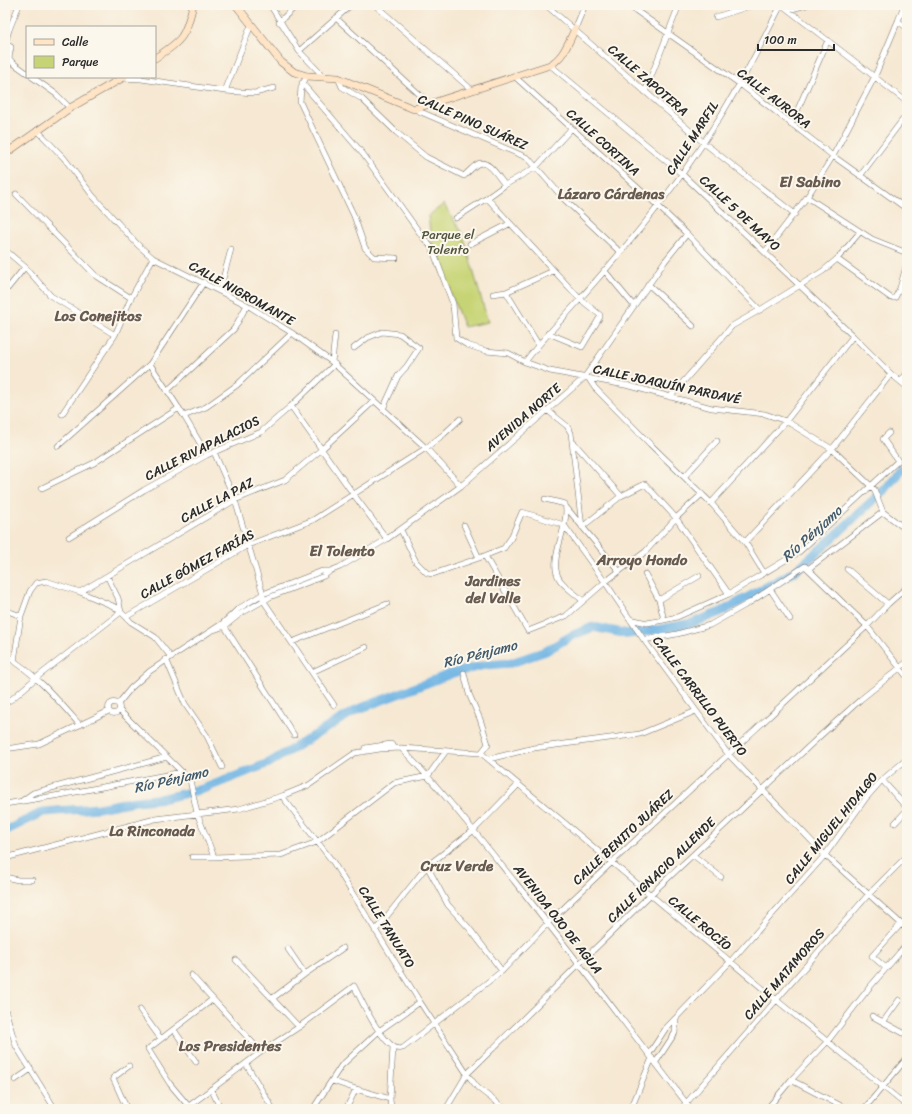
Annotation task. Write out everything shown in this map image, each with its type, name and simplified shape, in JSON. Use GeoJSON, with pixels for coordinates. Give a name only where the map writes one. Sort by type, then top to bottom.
{"type":"FeatureCollection","features":[{"type":"Feature","properties":{"kind":"street"},"geometry":{"type":"LineString","coordinates":[[19,5],[8,30],[5,43],[11,47],[9,58],[13,63],[26,72]]}},
{"type":"Feature","properties":{"kind":"street"},"geometry":{"type":"LineString","coordinates":[[156,57],[171,48],[181,39],[188,27],[194,5]]}},
{"type":"Feature","properties":{"kind":"street"},"geometry":{"type":"LineString","coordinates":[[236,5],[281,62],[294,72],[306,76],[302,83],[300,102],[354,216],[365,248],[374,257],[396,258]]}},
{"type":"Feature","properties":{"kind":"street"},"geometry":{"type":"LineString","coordinates":[[270,5],[279,22],[299,51],[324,77]]}},
{"type":"Feature","properties":{"kind":"street"},"geometry":{"type":"LineString","coordinates":[[279,22],[297,5]]}},
{"type":"Feature","properties":{"kind":"street"},"geometry":{"type":"LineString","coordinates":[[299,51],[351,5]]}},
{"type":"Feature","properties":{"kind":"street"},"geometry":{"type":"LineString","coordinates":[[375,5],[472,90]]}},
{"type":"Feature","properties":{"kind":"street","name":"CALLE ZAPOTERA"},"geometry":{"type":"LineString","coordinates":[[546,5],[704,143],[795,214]]}},
{"type":"Feature","properties":{"kind":"street"},"geometry":{"type":"LineString","coordinates":[[414,109],[550,65],[562,56],[585,5]]}},
{"type":"Feature","properties":{"kind":"street","name":"CALLE AURORA"},"geometry":{"type":"LineString","coordinates":[[628,5],[740,84],[791,125],[860,176],[907,208]]}},
{"type":"Feature","properties":{"kind":"street"},"geometry":{"type":"LineString","coordinates":[[645,92],[679,5]]}},
{"type":"Feature","properties":{"kind":"street"},"geometry":{"type":"LineString","coordinates":[[716,17],[753,5]]}},
{"type":"Feature","properties":{"kind":"street"},"geometry":{"type":"LineString","coordinates":[[781,5],[907,102]]}},
{"type":"Feature","properties":{"kind":"street","name":"CALLE MARFIL"},"geometry":{"type":"LineString","coordinates":[[524,362],[538,344],[580,299],[620,252],[682,174],[704,143],[740,84],[781,5]]}},
{"type":"Feature","properties":{"kind":"street"},"geometry":{"type":"LineString","coordinates":[[789,10],[806,5]]}},
{"type":"Feature","properties":{"kind":"street"},"geometry":{"type":"LineString","coordinates":[[765,252],[795,214],[833,156],[875,76],[904,5]]}},
{"type":"Feature","properties":{"kind":"street"},"geometry":{"type":"LineString","coordinates":[[336,18],[430,104]]}},
{"type":"Feature","properties":{"kind":"street"},"geometry":{"type":"LineString","coordinates":[[898,21],[907,28]]}},
{"type":"Feature","properties":{"kind":"street"},"geometry":{"type":"LineString","coordinates":[[225,91],[251,25]]}},
{"type":"Feature","properties":{"kind":"street"},"geometry":{"type":"LineString","coordinates":[[791,125],[828,40]]}},
{"type":"Feature","properties":{"kind":"street","name":"CALLE 5 DE MAYO"},"geometry":{"type":"LineString","coordinates":[[550,65],[682,174],[799,284],[891,374],[907,387]]}},
{"type":"Feature","properties":{"kind":"street","name":"CALLE PINO SUÁREZ"},"geometry":{"type":"LineString","coordinates":[[306,76],[338,78],[528,158],[565,200],[620,252]]}},
{"type":"Feature","properties":{"kind":"street","name":"CALLE CORTINA"},"geometry":{"type":"LineString","coordinates":[[514,76],[658,206],[760,310]]}},
{"type":"Feature","properties":{"kind":"street"},"geometry":{"type":"LineString","coordinates":[[33,78],[56,94],[70,108]]}},
{"type":"Feature","properties":{"kind":"street"},"geometry":{"type":"LineString","coordinates":[[5,154],[70,108],[119,78]]}},
{"type":"Feature","properties":{"kind":"street"},"geometry":{"type":"LineString","coordinates":[[131,78],[225,91],[255,93],[274,88]]}},
{"type":"Feature","properties":{"kind":"street"},"geometry":{"type":"LineString","coordinates":[[338,78],[342,88],[362,100],[396,132],[426,157],[464,176],[477,164],[482,162],[489,165],[505,184]]}},
{"type":"Feature","properties":{"kind":"street","name":"CALLE JOAQUÍN PARDAVÉ"},"geometry":{"type":"LineString","coordinates":[[302,83],[363,154],[432,248],[453,304],[456,338],[466,344],[486,351],[508,353],[524,362],[550,371],[630,386],[712,408],[765,414],[786,421],[832,448],[872,488],[883,512]]}},
{"type":"Feature","properties":{"kind":"street"},"geometry":{"type":"LineString","coordinates":[[860,176],[907,114]]}},
{"type":"Feature","properties":{"kind":"street"},"geometry":{"type":"LineString","coordinates":[[456,218],[487,198],[505,184],[536,167],[571,129]]}},
{"type":"Feature","properties":{"kind":"street","name":"CALLE NIGROMANTE"},"geometry":{"type":"LineString","coordinates":[[37,130],[64,158],[93,196],[138,245],[153,258],[220,290],[292,332],[333,363],[374,400],[426,448],[461,486]]}},
{"type":"Feature","properties":{"kind":"street"},"geometry":{"type":"LineString","coordinates":[[16,194],[95,275],[131,298]]}},
{"type":"Feature","properties":{"kind":"street"},"geometry":{"type":"LineString","coordinates":[[487,198],[509,224],[580,299],[600,315],[582,347],[548,333]]}},
{"type":"Feature","properties":{"kind":"street"},"geometry":{"type":"LineString","coordinates":[[806,198],[872,239],[907,253]]}},
{"type":"Feature","properties":{"kind":"street"},"geometry":{"type":"LineString","coordinates":[[470,244],[509,224]]}},
{"type":"Feature","properties":{"kind":"street"},"geometry":{"type":"LineString","coordinates":[[670,396],[732,326],[760,310],[799,284],[823,271],[837,258],[860,232]]}},
{"type":"Feature","properties":{"kind":"street","name":"AVENIDA NORTE"},"geometry":{"type":"LineString","coordinates":[[118,704],[131,688],[150,671],[168,658],[263,600],[324,576],[330,571],[340,567],[401,530],[461,486],[547,410],[586,378],[664,261],[687,234]]}},
{"type":"Feature","properties":{"kind":"street"},"geometry":{"type":"LineString","coordinates":[[220,290],[231,249]]}},
{"type":"Feature","properties":{"kind":"street"},"geometry":{"type":"LineString","coordinates":[[5,250],[25,267],[51,296],[114,335]]}},
{"type":"Feature","properties":{"kind":"street"},"geometry":{"type":"LineString","coordinates":[[62,414],[114,335],[131,298],[153,258]]}},
{"type":"Feature","properties":{"kind":"street"},"geometry":{"type":"LineString","coordinates":[[837,258],[891,298],[895,298],[900,288],[907,264]]}},
{"type":"Feature","properties":{"kind":"street"},"geometry":{"type":"LineString","coordinates":[[8,288],[25,267]]}},
{"type":"Feature","properties":{"kind":"street"},"geometry":{"type":"LineString","coordinates":[[604,270],[634,306]]}},
{"type":"Feature","properties":{"kind":"street"},"geometry":{"type":"LineString","coordinates":[[493,294],[506,292],[553,271]]}},
{"type":"Feature","properties":{"kind":"street"},"geometry":{"type":"LineString","coordinates":[[58,446],[150,364],[204,282]]}},
{"type":"Feature","properties":{"kind":"street"},"geometry":{"type":"LineString","coordinates":[[648,284],[693,326]]}},
{"type":"Feature","properties":{"kind":"street"},"geometry":{"type":"LineString","coordinates":[[900,288],[907,293]]}},
{"type":"Feature","properties":{"kind":"street"},"geometry":{"type":"LineString","coordinates":[[506,292],[538,344]]}},
{"type":"Feature","properties":{"kind":"street"},"geometry":{"type":"LineString","coordinates":[[167,391],[234,329],[247,305]]}},
{"type":"Feature","properties":{"kind":"street"},"geometry":{"type":"LineString","coordinates":[[184,416],[206,407],[237,385],[292,332]]}},
{"type":"Feature","properties":{"kind":"street"},"geometry":{"type":"LineString","coordinates":[[354,348],[366,338],[382,332],[400,334],[420,348],[398,376],[383,409]]}},
{"type":"Feature","properties":{"kind":"street"},"geometry":{"type":"LineString","coordinates":[[333,363],[335,335]]}},
{"type":"Feature","properties":{"kind":"street"},"geometry":{"type":"LineString","coordinates":[[711,503],[786,421],[853,336]]}},
{"type":"Feature","properties":{"kind":"street","name":"CALLE RIVAPALACIOS"},"geometry":{"type":"LineString","coordinates":[[68,537],[144,490],[207,455],[261,432],[291,406],[333,363]]}},
{"type":"Feature","properties":{"kind":"street"},"geometry":{"type":"LineString","coordinates":[[150,364],[179,408],[207,455]]}},
{"type":"Feature","properties":{"kind":"street"},"geometry":{"type":"LineString","coordinates":[[900,381],[907,373]]}},
{"type":"Feature","properties":{"kind":"street"},"geometry":{"type":"LineString","coordinates":[[745,542],[832,448],[891,374]]}},
{"type":"Feature","properties":{"kind":"street"},"geometry":{"type":"LineString","coordinates":[[586,378],[711,503],[745,542],[764,573]]}},
{"type":"Feature","properties":{"kind":"street","name":"CALLE LA PAZ"},"geometry":{"type":"LineString","coordinates":[[80,592],[235,500],[285,480],[322,449],[374,400]]}},
{"type":"Feature","properties":{"kind":"street"},"geometry":{"type":"LineString","coordinates":[[291,406],[387,539]]}},
{"type":"Feature","properties":{"kind":"street"},"geometry":{"type":"LineString","coordinates":[[42,488],[94,463],[179,408]]}},
{"type":"Feature","properties":{"kind":"street"},"geometry":{"type":"LineString","coordinates":[[547,410],[567,426],[571,433],[582,527]]}},
{"type":"Feature","properties":{"kind":"street","name":"CALLE GÓMEZ FARÍAS"},"geometry":{"type":"LineString","coordinates":[[126,617],[248,545],[313,520],[426,448],[444,434],[460,418]]}},
{"type":"Feature","properties":{"kind":"street"},"geometry":{"type":"LineString","coordinates":[[632,622],[647,623],[677,617],[729,594],[799,552],[872,488],[898,461],[883,439],[888,433]]}},
{"type":"Feature","properties":{"kind":"street"},"geometry":{"type":"LineString","coordinates":[[684,477],[717,441]]}},
{"type":"Feature","properties":{"kind":"street"},"geometry":{"type":"LineString","coordinates":[[573,442],[621,496]]}},
{"type":"Feature","properties":{"kind":"street"},"geometry":{"type":"LineString","coordinates":[[214,452],[235,500],[263,594],[263,600],[334,705]]}},
{"type":"Feature","properties":{"kind":"street"},"geometry":{"type":"LineString","coordinates":[[582,527],[621,496],[645,484],[676,518],[729,594]]}},
{"type":"Feature","properties":{"kind":"street"},"geometry":{"type":"LineString","coordinates":[[485,556],[528,632],[566,616],[605,582],[645,552],[676,518],[702,494]]}},
{"type":"Feature","properties":{"kind":"street"},"geometry":{"type":"LineString","coordinates":[[545,499],[566,506],[619,571]]}},
{"type":"Feature","properties":{"kind":"street"},"geometry":{"type":"LineString","coordinates":[[566,506],[564,526],[558,548],[557,574],[560,580],[583,601]]}},
{"type":"Feature","properties":{"kind":"street"},"geometry":{"type":"LineString","coordinates":[[401,530],[416,562],[427,574],[433,574],[504,548],[511,538],[522,512],[564,526]]}},
{"type":"Feature","properties":{"kind":"street"},"geometry":{"type":"LineString","coordinates":[[644,640],[677,634],[710,625],[750,603],[770,589],[807,568],[883,512],[907,530]]}},
{"type":"Feature","properties":{"kind":"street"},"geometry":{"type":"LineString","coordinates":[[464,525],[479,558]]}},
{"type":"Feature","properties":{"kind":"street","name":"CALLE CARRILLO PUERTO"},"geometry":{"type":"LineString","coordinates":[[564,526],[605,582],[644,640],[728,754],[825,855],[907,929]]}},
{"type":"Feature","properties":{"kind":"street"},"geometry":{"type":"LineString","coordinates":[[807,568],[867,626],[907,677]]}},
{"type":"Feature","properties":{"kind":"street"},"geometry":{"type":"LineString","coordinates":[[847,569],[888,604]]}},
{"type":"Feature","properties":{"kind":"street","name":"AVENIDA NORTE"},"geometry":{"type":"LineString","coordinates":[[224,625],[238,609],[263,594],[322,571],[330,571]]}},
{"type":"Feature","properties":{"kind":"street"},"geometry":{"type":"LineString","coordinates":[[644,574],[659,600],[664,620]]}},
{"type":"Feature","properties":{"kind":"street"},"geometry":{"type":"LineString","coordinates":[[107,576],[118,598],[121,612]]}},
{"type":"Feature","properties":{"kind":"street"},"geometry":{"type":"LineString","coordinates":[[659,600],[699,576]]}},
{"type":"Feature","properties":{"kind":"street"},"geometry":{"type":"LineString","coordinates":[[14,661],[21,616],[30,591],[36,583],[46,581],[80,592],[113,606],[131,622],[155,638],[168,658],[185,704],[207,736],[222,767]]}},
{"type":"Feature","properties":{"kind":"street","name":"CALLE BENITO JUÁREZ"},"geometry":{"type":"LineString","coordinates":[[393,1047],[398,1049],[403,1048],[502,971],[548,923],[611,863],[867,626],[907,587]]}},
{"type":"Feature","properties":{"kind":"street"},"geometry":{"type":"LineString","coordinates":[[770,589],[790,619]]}},
{"type":"Feature","properties":{"kind":"street"},"geometry":{"type":"LineString","coordinates":[[292,642],[388,604]]}},
{"type":"Feature","properties":{"kind":"street"},"geometry":{"type":"LineString","coordinates":[[5,610],[21,616]]}},
{"type":"Feature","properties":{"kind":"street"},"geometry":{"type":"LineString","coordinates":[[5,703],[121,612]]}},
{"type":"Feature","properties":{"kind":"street"},"geometry":{"type":"LineString","coordinates":[[224,625],[294,735]]}},
{"type":"Feature","properties":{"kind":"street"},"geometry":{"type":"LineString","coordinates":[[312,672],[366,647]]}},
{"type":"Feature","properties":{"kind":"street"},"geometry":{"type":"LineString","coordinates":[[5,655],[36,678],[50,691],[80,725]]}},
{"type":"Feature","properties":{"kind":"street","name":"CALLE IGNACIO ALLENDE"},"geometry":{"type":"LineString","coordinates":[[446,1109],[467,1074],[579,964],[762,789],[860,700],[907,662]]}},
{"type":"Feature","properties":{"kind":"street"},"geometry":{"type":"LineString","coordinates":[[5,858],[155,819],[239,809],[282,796],[309,785],[355,753],[380,749],[401,748],[481,753],[488,744],[480,719],[469,694],[464,673]]}},
{"type":"Feature","properties":{"kind":"street"},"geometry":{"type":"LineString","coordinates":[[109,711],[109,704],[115,702],[118,704],[119,710],[190,780],[198,813],[214,857]]}},
{"type":"Feature","properties":{"kind":"street"},"geometry":{"type":"LineString","coordinates":[[109,711],[113,714],[119,710]]}},
{"type":"Feature","properties":{"kind":"street"},"geometry":{"type":"LineString","coordinates":[[5,749],[39,744],[109,711]]}},
{"type":"Feature","properties":{"kind":"street"},"geometry":{"type":"LineString","coordinates":[[489,759],[534,748],[640,734],[696,711]]}},
{"type":"Feature","properties":{"kind":"street","name":"AVENIDA OJO DE AGUA"},"geometry":{"type":"LineString","coordinates":[[401,748],[428,776],[474,830],[548,923],[691,1109]]}},
{"type":"Feature","properties":{"kind":"street"},"geometry":{"type":"LineString","coordinates":[[192,856],[214,857],[281,854],[317,842],[394,783],[428,776],[446,751]]}},
{"type":"Feature","properties":{"kind":"street","name":"CALLE ROCÍO"},"geometry":{"type":"LineString","coordinates":[[481,753],[775,1000],[907,1106]]}},
{"type":"Feature","properties":{"kind":"street"},"geometry":{"type":"LineString","coordinates":[[22,801],[33,793],[167,757]]}},
{"type":"Feature","properties":{"kind":"street","name":"CALLE MIGUEL HIDALGO"},"geometry":{"type":"LineString","coordinates":[[631,1109],[666,1028],[730,962],[825,855],[866,798],[882,780],[907,759]]}},
{"type":"Feature","properties":{"kind":"street"},"geometry":{"type":"LineString","coordinates":[[5,804],[182,772]]}},
{"type":"Feature","properties":{"kind":"street"},"geometry":{"type":"LineString","coordinates":[[882,780],[907,809],[895,823]]}},
{"type":"Feature","properties":{"kind":"street"},"geometry":{"type":"LineString","coordinates":[[375,931],[427,866],[474,830],[518,785]]}},
{"type":"Feature","properties":{"kind":"street","name":"CALLE TANUATO"},"geometry":{"type":"LineString","coordinates":[[282,796],[333,862],[375,931],[420,1002],[436,1023],[467,1074],[478,1088],[505,1109]]}},
{"type":"Feature","properties":{"kind":"street"},"geometry":{"type":"LineString","coordinates":[[693,855],[722,878]]}},
{"type":"Feature","properties":{"kind":"street","name":"CALLE MATAMOROS"},"geometry":{"type":"LineString","coordinates":[[680,1109],[868,895],[907,856]]}},
{"type":"Feature","properties":{"kind":"street"},"geometry":{"type":"LineString","coordinates":[[427,866],[448,905],[469,928],[502,971]]}},
{"type":"Feature","properties":{"kind":"street"},"geometry":{"type":"LineString","coordinates":[[5,877],[18,880],[32,880]]}},
{"type":"Feature","properties":{"kind":"street"},"geometry":{"type":"LineString","coordinates":[[886,968],[872,956],[900,924]]}},
{"type":"Feature","properties":{"kind":"street"},"geometry":{"type":"LineString","coordinates":[[767,1109],[791,1080],[827,1042],[868,988],[907,944]]}},
{"type":"Feature","properties":{"kind":"street"},"geometry":{"type":"LineString","coordinates":[[273,998],[343,948]]}},
{"type":"Feature","properties":{"kind":"street"},"geometry":{"type":"LineString","coordinates":[[288,949],[305,974]]}},
{"type":"Feature","properties":{"kind":"street"},"geometry":{"type":"LineString","coordinates":[[236,960],[299,1027]]}},
{"type":"Feature","properties":{"kind":"street"},"geometry":{"type":"LineString","coordinates":[[190,975],[261,1052]]}},
{"type":"Feature","properties":{"kind":"street"},"geometry":{"type":"LineString","coordinates":[[213,999],[148,1049],[170,1084],[188,1108],[261,1052],[299,1027],[354,986],[379,1031],[393,1047],[390,1099],[391,1109]]}},
{"type":"Feature","properties":{"kind":"street"},"geometry":{"type":"LineString","coordinates":[[883,1022],[899,1000]]}},
{"type":"Feature","properties":{"kind":"street"},"geometry":{"type":"LineString","coordinates":[[313,1109],[341,1066],[379,1031],[420,1002]]}},
{"type":"Feature","properties":{"kind":"street"},"geometry":{"type":"LineString","coordinates":[[5,1009],[16,1046],[55,1109]]}},
{"type":"Feature","properties":{"kind":"street"},"geometry":{"type":"LineString","coordinates":[[140,1010],[161,1039]]}},
{"type":"Feature","properties":{"kind":"street"},"geometry":{"type":"LineString","coordinates":[[872,1016],[907,1035]]}},
{"type":"Feature","properties":{"kind":"street","name":"CALLE MIGUEL HIDALGO"},"geometry":{"type":"LineString","coordinates":[[652,1058],[675,1033],[676,1019]]}},
{"type":"Feature","properties":{"kind":"street"},"geometry":{"type":"LineString","coordinates":[[174,1030],[196,1062]]}},
{"type":"Feature","properties":{"kind":"street"},"geometry":{"type":"LineString","coordinates":[[864,1109],[907,1058]]}},
{"type":"Feature","properties":{"kind":"street"},"geometry":{"type":"LineString","coordinates":[[246,1064],[273,1109]]}},
{"type":"Feature","properties":{"kind":"street"},"geometry":{"type":"LineString","coordinates":[[127,1109],[113,1078],[129,1066]]}},
{"type":"Feature","properties":{"kind":"street"},"geometry":{"type":"LineString","coordinates":[[15,1080],[31,1069]]}},
{"type":"Feature","properties":{"kind":"street"},"geometry":{"type":"LineString","coordinates":[[791,1080],[847,1109]]}},
{"type":"Feature","properties":{"kind":"street"},"geometry":{"type":"LineString","coordinates":[[332,1081],[390,1099]]}},
{"type":"Feature","properties":{"kind":"street"},"geometry":{"type":"LineString","coordinates":[[211,1089],[221,1109]]}},
{"type":"Feature","properties":{"kind":"street"},"geometry":{"type":"LineString","coordinates":[[346,1109],[356,1089]]}},
{"type":"Feature","properties":{"kind":"green space","name":"Parque el Tolento"},"geometry":{"type":"Polygon","coordinates":[[[444,204],[463,235],[488,322],[464,327],[432,246],[428,216],[444,204]]]}},
{"type":"Feature","properties":{"kind":"waterway","name":"Río Pénjamo"},"geometry":{"type":"LineString","coordinates":[[5,831],[43,812],[98,808],[135,801],[165,798],[203,789],[269,763],[356,710],[453,673],[485,665],[511,663],[546,651],[571,636],[593,627],[628,634],[692,623],[721,612],[795,571],[887,487],[900,471],[907,467]]}},
{"type":"Feature","properties":{"kind":"district","name":"El Sabino"},"geometry":{"type":"Point","coordinates":[810,182]}},
{"type":"Feature","properties":{"kind":"district","name":"Lázaro Cárdenas"},"geometry":{"type":"Point","coordinates":[611,194]}},
{"type":"Feature","properties":{"kind":"district","name":"Los Conejitos"},"geometry":{"type":"Point","coordinates":[98,316]}},
{"type":"Feature","properties":{"kind":"district","name":"El Tolento"},"geometry":{"type":"Point","coordinates":[342,551]}},
{"type":"Feature","properties":{"kind":"district","name":"Arroyo Hondo"},"geometry":{"type":"Point","coordinates":[642,560]}},
{"type":"Feature","properties":{"kind":"district","name":"Jardines del Valle"},"geometry":{"type":"Point","coordinates":[493,590]}},
{"type":"Feature","properties":{"kind":"district","name":"La Rinconada"},"geometry":{"type":"Point","coordinates":[152,831]}},
{"type":"Feature","properties":{"kind":"district","name":"Cruz Verde"},"geometry":{"type":"Point","coordinates":[457,866]}},
{"type":"Feature","properties":{"kind":"district","name":"Los Presidentes"},"geometry":{"type":"Point","coordinates":[230,1046]}}]}
